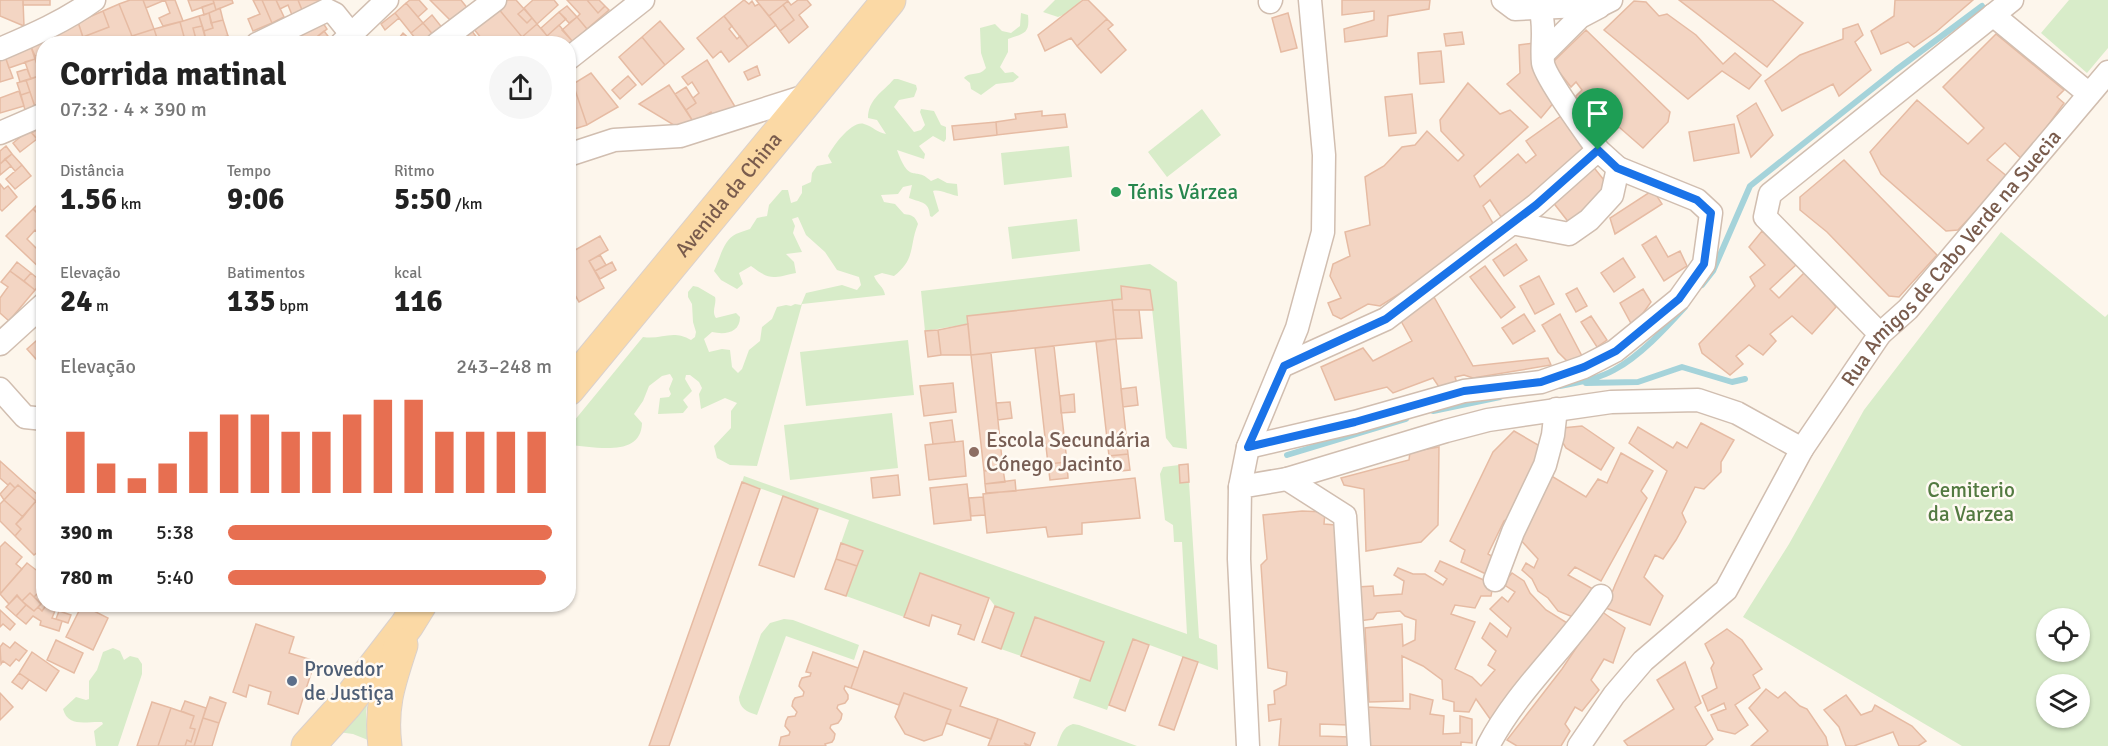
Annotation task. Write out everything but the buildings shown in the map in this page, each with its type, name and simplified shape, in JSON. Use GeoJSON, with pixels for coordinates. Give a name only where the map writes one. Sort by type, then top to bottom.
{"type":"FeatureCollection","features":[{"type":"Feature","properties":{"kind":"main road","name":"Avenida da China"},"geometry":{"type":"LineString","coordinates":[[576,379],[889,0]]}},
{"type":"Feature","properties":{"kind":"main road"},"geometry":{"type":"LineString","coordinates":[[308,746],[346,704],[414,615]]}},
{"type":"Feature","properties":{"kind":"main road"},"geometry":{"type":"LineString","coordinates":[[385,746],[382,715],[386,693],[414,615]]}},
{"type":"Feature","properties":{"kind":"street"},"geometry":{"type":"LineString","coordinates":[[0,49],[34,34],[94,0]]}},
{"type":"Feature","properties":{"kind":"street"},"geometry":{"type":"LineString","coordinates":[[349,36],[387,0]]}},
{"type":"Feature","properties":{"kind":"street"},"geometry":{"type":"LineString","coordinates":[[448,36],[495,0]]}},
{"type":"Feature","properties":{"kind":"street"},"geometry":{"type":"LineString","coordinates":[[576,53],[643,0]]}},
{"type":"Feature","properties":{"kind":"street"},"geometry":{"type":"LineString","coordinates":[[1248,746],[1239,559],[1240,487],[1248,447],[1284,366],[1298,328],[1323,232],[1324,155],[1310,0]]}},
{"type":"Feature","properties":{"kind":"street"},"geometry":{"type":"LineString","coordinates":[[1503,0],[1515,9],[1607,2]]}},
{"type":"Feature","properties":{"kind":"street"},"geometry":{"type":"LineString","coordinates":[[1881,334],[1765,217],[1770,194],[2012,0]]}},
{"type":"Feature","properties":{"kind":"street"},"geometry":{"type":"LineString","coordinates":[[1544,53],[1580,17],[1607,2]]}},
{"type":"Feature","properties":{"kind":"street"},"geometry":{"type":"LineString","coordinates":[[1248,447],[1355,422],[1464,391],[1541,382],[1584,367],[1616,351],[1679,299],[1704,264],[1711,213],[1697,200],[1617,168],[1598,150],[1543,65],[1544,22],[1540,8]]}},
{"type":"Feature","properties":{"kind":"street"},"geometry":{"type":"LineString","coordinates":[[273,36],[327,10],[335,14],[345,36]]}},
{"type":"Feature","properties":{"kind":"street"},"geometry":{"type":"LineString","coordinates":[[1993,15],[2089,94]]}},
{"type":"Feature","properties":{"kind":"street","name":"Rua Amigos de Cabo Verde na Suecia"},"geometry":{"type":"LineString","coordinates":[[1579,746],[1614,695],[1643,661],[1726,590],[1802,448],[1881,334],[1908,309],[2108,72]]}},
{"type":"Feature","properties":{"kind":"street"},"geometry":{"type":"LineString","coordinates":[[576,152],[614,140],[680,136],[813,94]]}},
{"type":"Feature","properties":{"kind":"street"},"geometry":{"type":"LineString","coordinates":[[0,133],[36,117]]}},
{"type":"Feature","properties":{"kind":"street"},"geometry":{"type":"LineString","coordinates":[[1284,366],[1386,319],[1536,205],[1598,150]]}},
{"type":"Feature","properties":{"kind":"street"},"geometry":{"type":"LineString","coordinates":[[1512,223],[1569,234],[1589,220],[1612,195],[1617,168]]}},
{"type":"Feature","properties":{"kind":"street"},"geometry":{"type":"LineString","coordinates":[[0,344],[36,311]]}},
{"type":"Feature","properties":{"kind":"street"},"geometry":{"type":"LineString","coordinates":[[0,389],[25,417],[36,418]]}},
{"type":"Feature","properties":{"kind":"street"},"geometry":{"type":"LineString","coordinates":[[1240,487],[1287,479],[1488,420],[1556,409],[1651,399],[1698,400],[1737,413],[1802,448]]}},
{"type":"Feature","properties":{"kind":"street"},"geometry":{"type":"LineString","coordinates":[[1495,580],[1513,532],[1545,465],[1553,435],[1556,409]]}},
{"type":"Feature","properties":{"kind":"street"},"geometry":{"type":"LineString","coordinates":[[1287,479],[1345,516],[1359,746]]}},
{"type":"Feature","properties":{"kind":"street"},"geometry":{"type":"LineString","coordinates":[[1488,746],[1502,720],[1584,621],[1601,596]]}},
{"type":"Feature","properties":{"kind":"green space"},"geometry":{"type":"Polygon","coordinates":[[[1055,0],[1081,0],[1075,8],[1058,17],[1043,12],[1055,0]]]}},
{"type":"Feature","properties":{"kind":"green space"},"geometry":{"type":"Polygon","coordinates":[[[2069,0],[2108,0],[2108,48],[2087,73],[2041,33],[2069,0]]]}},
{"type":"Feature","properties":{"kind":"green space"},"geometry":{"type":"Polygon","coordinates":[[[1021,13],[1028,15],[1027,29],[1022,34],[1008,39],[1008,52],[1000,67],[1005,73],[1013,72],[1019,77],[1013,82],[996,84],[981,95],[971,89],[970,83],[964,78],[986,68],[981,53],[980,28],[995,24],[1002,31],[1011,33],[1020,26],[1021,13]]]}},
{"type":"Feature","properties":{"kind":"green space"},"geometry":{"type":"Polygon","coordinates":[[[894,79],[916,85],[914,97],[899,100],[894,107],[914,132],[921,130],[925,125],[921,109],[934,111],[941,125],[946,127],[946,139],[944,142],[933,136],[919,146],[925,154],[924,159],[897,150],[909,171],[921,174],[931,181],[938,178],[947,183],[957,184],[958,196],[933,191],[939,211],[932,217],[926,205],[909,198],[912,185],[903,187],[898,194],[881,195],[884,202],[895,204],[904,214],[913,216],[917,221],[909,258],[894,276],[882,273],[874,276],[885,295],[802,304],[757,466],[730,465],[717,458],[714,446],[731,428],[731,411],[737,403],[725,398],[701,409],[699,394],[702,388],[699,382],[690,375],[686,375],[685,379],[692,391],[683,400],[688,407],[683,413],[658,414],[660,398],[669,397],[673,379],[670,374],[662,376],[649,386],[634,414],[642,423],[640,434],[633,442],[614,448],[576,446],[576,419],[643,337],[678,335],[691,340],[695,337],[692,304],[688,297],[688,292],[693,286],[715,297],[716,318],[736,313],[740,317],[735,330],[727,333],[712,332],[704,339],[709,352],[730,350],[732,367],[738,373],[742,369],[749,350],[760,341],[762,327],[772,319],[777,307],[801,305],[806,293],[842,285],[857,290],[861,285],[859,277],[837,270],[825,252],[806,235],[798,217],[792,219],[795,226],[793,233],[802,252],[786,254],[794,262],[796,273],[772,277],[751,266],[739,273],[743,284],[737,289],[721,280],[714,271],[728,241],[736,234],[750,229],[757,218],[767,216],[769,205],[782,190],[788,190],[791,203],[797,201],[802,193],[802,186],[811,182],[812,173],[817,166],[832,163],[828,156],[838,140],[854,126],[864,124],[886,134],[877,120],[868,118],[873,101],[894,79]]]}},
{"type":"Feature","properties":{"kind":"green space"},"geometry":{"type":"Polygon","coordinates":[[[1202,109],[1221,135],[1167,177],[1148,152],[1202,109]]]}},
{"type":"Feature","properties":{"kind":"green space"},"geometry":{"type":"Polygon","coordinates":[[[1069,146],[1072,177],[1004,185],[1001,153],[1069,146]]]}},
{"type":"Feature","properties":{"kind":"green space"},"geometry":{"type":"Polygon","coordinates":[[[1077,219],[1080,251],[1012,259],[1008,227],[1077,219]]]}},
{"type":"Feature","properties":{"kind":"green space","name":"Cemiterio da Varzea"},"geometry":{"type":"Polygon","coordinates":[[[2001,232],[2105,317],[2108,314],[2108,746],[1962,746],[1743,617],[1789,544],[1864,410],[2001,232]]]}},
{"type":"Feature","properties":{"kind":"green space"},"geometry":{"type":"Polygon","coordinates":[[[1150,264],[1177,282],[1187,449],[1173,447],[1166,438],[1150,290],[1121,286],[1122,299],[967,316],[968,324],[925,331],[921,291],[1150,264]]]}},
{"type":"Feature","properties":{"kind":"green space"},"geometry":{"type":"Polygon","coordinates":[[[908,340],[914,395],[806,406],[800,352],[908,340]]]}},
{"type":"Feature","properties":{"kind":"green space"},"geometry":{"type":"Polygon","coordinates":[[[892,413],[898,468],[790,480],[784,425],[892,413]]]}},
{"type":"Feature","properties":{"kind":"green space"},"geometry":{"type":"Polygon","coordinates":[[[1179,465],[1180,483],[1189,482],[1199,638],[1217,645],[1218,670],[1133,639],[1107,710],[1073,698],[1080,678],[1090,681],[1103,641],[1035,617],[1021,656],[1001,649],[1014,613],[995,606],[989,598],[920,573],[904,617],[846,596],[862,551],[841,543],[849,520],[742,482],[744,476],[1187,634],[1182,542],[1174,542],[1173,525],[1165,520],[1160,474],[1163,467],[1179,465]]]}},
{"type":"Feature","properties":{"kind":"green space"},"geometry":{"type":"Polygon","coordinates":[[[784,619],[793,620],[859,645],[854,660],[786,636],[757,715],[744,709],[739,697],[761,634],[770,623],[784,619]]]}},
{"type":"Feature","properties":{"kind":"green space"},"geometry":{"type":"Polygon","coordinates":[[[113,648],[120,651],[124,660],[130,656],[138,658],[142,664],[142,674],[118,746],[96,746],[94,731],[103,724],[102,722],[74,721],[65,715],[63,709],[76,697],[89,699],[89,681],[97,670],[103,652],[113,648]]]}},
{"type":"Feature","properties":{"kind":"green space"},"geometry":{"type":"Polygon","coordinates":[[[368,698],[366,712],[368,740],[353,734],[338,732],[368,698]]]}},
{"type":"Feature","properties":{"kind":"green space"},"geometry":{"type":"Polygon","coordinates":[[[1073,724],[1137,746],[1057,746],[1064,730],[1073,724]]]}},
{"type":"Feature","properties":{"kind":"waterway"},"geometry":{"type":"LineString","coordinates":[[1702,285],[1713,271],[1750,186],[1896,70],[1982,6]]}},
{"type":"Feature","properties":{"kind":"waterway"},"geometry":{"type":"LineString","coordinates":[[1560,386],[1595,378],[1624,364],[1652,342],[1685,307]]}},
{"type":"Feature","properties":{"kind":"waterway"},"geometry":{"type":"LineString","coordinates":[[1586,383],[1638,382],[1682,367],[1732,382],[1745,379]]}},
{"type":"Feature","properties":{"kind":"waterway"},"geometry":{"type":"LineString","coordinates":[[1433,411],[1500,397]]}},
{"type":"Feature","properties":{"kind":"waterway"},"geometry":{"type":"LineString","coordinates":[[1287,455],[1406,419]]}},
{"type":"Feature","properties":{"kind":"place","name":"Ténis Várzea"},"geometry":{"type":"Point","coordinates":[1116,192]}},
{"type":"Feature","properties":{"kind":"place","name":"Escola Secundária Cónego Jacinto"},"geometry":{"type":"Point","coordinates":[974,452]}},
{"type":"Feature","properties":{"kind":"place","name":"Provedor de Justiça"},"geometry":{"type":"Point","coordinates":[292,681]}},
{"type":"Feature","properties":{"kind":"route"},"geometry":{"type":"LineString","coordinates":[[1598,150],[1617,168],[1697,200],[1711,213],[1704,264],[1679,299],[1616,351],[1584,367],[1541,382],[1464,391],[1355,422],[1248,447],[1284,366],[1386,319],[1536,205],[1598,150]]}}]}
